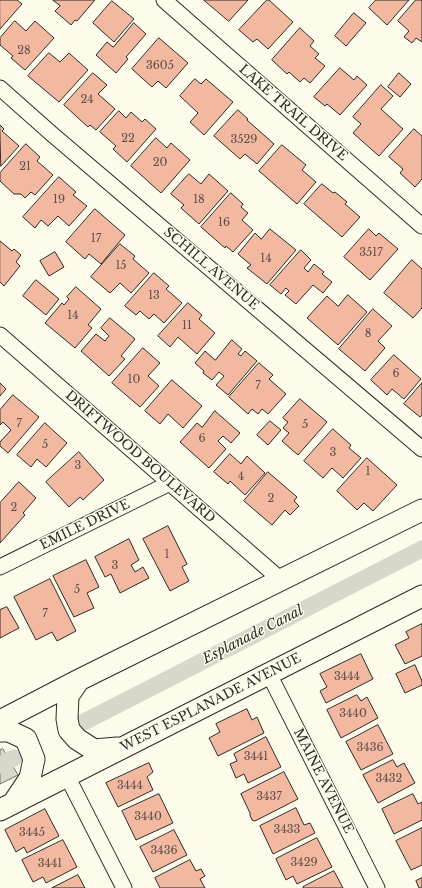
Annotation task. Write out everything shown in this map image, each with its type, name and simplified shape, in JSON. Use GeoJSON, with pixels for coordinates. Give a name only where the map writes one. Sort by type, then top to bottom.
{"type":"FeatureCollection","features":[{"type":"Feature","properties":{"kind":"main road"},"geometry":{"type":"LineString","coordinates":[[0,721],[79,680],[422,510]]}},
{"type":"Feature","properties":{"kind":"main road","name":"WEST ESPLANADE AVENUE"},"geometry":{"type":"LineString","coordinates":[[6,807],[422,596]]}},
{"type":"Feature","properties":{"kind":"main road"},"geometry":{"type":"LineString","coordinates":[[79,680],[68,696],[67,719],[70,730],[76,739],[94,750],[122,748]]}},
{"type":"Feature","properties":{"kind":"main road"},"geometry":{"type":"LineString","coordinates":[[0,731],[9,731],[26,740],[34,759],[30,778],[6,807]]}},
{"type":"Feature","properties":{"kind":"street","name":"LAKE TRAIL DRIVE"},"geometry":{"type":"LineString","coordinates":[[164,0],[422,226]]}},
{"type":"Feature","properties":{"kind":"street","name":"SCHILL AVENUE"},"geometry":{"type":"LineString","coordinates":[[0,88],[53,136],[422,449]]}},
{"type":"Feature","properties":{"kind":"street","name":"DRIFTWOOD BOULEVARD"},"geometry":{"type":"LineString","coordinates":[[0,334],[280,580]]}},
{"type":"Feature","properties":{"kind":"street","name":"EMILE DRIVE"},"geometry":{"type":"LineString","coordinates":[[0,567],[170,483]]}},
{"type":"Feature","properties":{"kind":"street","name":"MAINE AVENUE"},"geometry":{"type":"LineString","coordinates":[[269,674],[377,888]]}},
{"type":"Feature","properties":{"kind":"street"},"geometry":{"type":"LineString","coordinates":[[67,776],[124,888]]}},
{"type":"Feature","properties":{"kind":"shaded area"},"geometry":{"type":"Polygon","coordinates":[[[3,749],[18,775],[0,784],[0,750],[3,749]]]}},
{"type":"Feature","properties":{"kind":"building"},"geometry":{"type":"Polygon","coordinates":[[[0,0],[17,0],[22,4],[0,29],[0,0]]]}},
{"type":"Feature","properties":{"kind":"building"},"geometry":{"type":"Polygon","coordinates":[[[53,0],[95,0],[77,21],[75,20],[71,25],[55,11],[60,6],[53,0]]]}},
{"type":"Feature","properties":{"kind":"building"},"geometry":{"type":"Polygon","coordinates":[[[204,0],[248,0],[229,21],[204,0]]]}},
{"type":"Feature","properties":{"kind":"building"},"geometry":{"type":"Polygon","coordinates":[[[267,0],[269,0],[293,22],[268,49],[257,39],[253,42],[239,30],[267,0]]]}},
{"type":"Feature","properties":{"kind":"building"},"geometry":{"type":"Polygon","coordinates":[[[376,0],[409,0],[387,25],[369,8],[376,0]]]}},
{"type":"Feature","properties":{"kind":"building"},"geometry":{"type":"Polygon","coordinates":[[[416,0],[422,0],[422,42],[416,38],[412,43],[404,37],[409,31],[398,21],[416,0]]]}},
{"type":"Feature","properties":{"kind":"building"},"geometry":{"type":"Polygon","coordinates":[[[112,1],[134,19],[114,42],[93,23],[112,1]]]}},
{"type":"Feature","properties":{"kind":"building"},"geometry":{"type":"Polygon","coordinates":[[[354,13],[366,23],[346,46],[335,36],[354,13]]]}},
{"type":"Feature","properties":{"kind":"building"},"geometry":{"type":"Polygon","coordinates":[[[15,21],[26,31],[35,21],[54,38],[25,70],[11,58],[13,56],[0,45],[0,38],[15,21]]]}},
{"type":"Feature","properties":{"kind":"building"},"geometry":{"type":"Polygon","coordinates":[[[134,23],[146,34],[126,57],[128,59],[116,73],[96,55],[107,42],[113,47],[134,23]]]}},
{"type":"Feature","properties":{"kind":"building"},"geometry":{"type":"Polygon","coordinates":[[[300,28],[314,41],[310,46],[319,54],[315,58],[325,66],[310,83],[304,78],[300,82],[289,72],[287,74],[272,60],[300,28]]]}},
{"type":"Feature","properties":{"kind":"building"},"geometry":{"type":"Polygon","coordinates":[[[159,38],[188,63],[166,88],[158,81],[152,87],[132,69],[159,38]]]}},
{"type":"Feature","properties":{"kind":"building"},"geometry":{"type":"Polygon","coordinates":[[[49,53],[60,62],[69,53],[88,70],[59,102],[28,76],[49,53]]]}},
{"type":"Feature","properties":{"kind":"building"},"geometry":{"type":"Polygon","coordinates":[[[340,68],[354,80],[357,76],[367,85],[340,115],[327,104],[325,106],[314,97],[340,68]]]}},
{"type":"Feature","properties":{"kind":"building"},"geometry":{"type":"Polygon","coordinates":[[[93,73],[107,85],[98,94],[115,109],[96,130],[90,125],[88,127],[64,105],[93,73]]]}},
{"type":"Feature","properties":{"kind":"building"},"geometry":{"type":"Polygon","coordinates":[[[399,73],[411,84],[400,97],[388,87],[399,73]]]}},
{"type":"Feature","properties":{"kind":"building"},"geometry":{"type":"Polygon","coordinates":[[[195,79],[201,84],[206,79],[233,102],[204,135],[190,122],[198,113],[180,96],[195,79]]]}},
{"type":"Feature","properties":{"kind":"building"},"geometry":{"type":"Polygon","coordinates":[[[381,85],[393,96],[381,109],[403,129],[379,156],[353,133],[361,124],[353,117],[381,85]]]}},
{"type":"Feature","properties":{"kind":"building"},"geometry":{"type":"Polygon","coordinates":[[[238,110],[274,144],[257,164],[245,154],[240,159],[214,136],[238,110]]]}},
{"type":"Feature","properties":{"kind":"building"},"geometry":{"type":"Polygon","coordinates":[[[119,111],[126,118],[131,112],[142,122],[145,119],[156,129],[127,162],[113,149],[116,146],[100,132],[119,111]]]}},
{"type":"Feature","properties":{"kind":"building"},"geometry":{"type":"Polygon","coordinates":[[[0,125],[4,129],[2,131],[19,146],[1,166],[0,125]]]}},
{"type":"Feature","properties":{"kind":"building"},"geometry":{"type":"Polygon","coordinates":[[[414,129],[422,136],[422,179],[415,187],[400,173],[403,169],[389,157],[414,129]]]}},
{"type":"Feature","properties":{"kind":"building"},"geometry":{"type":"Polygon","coordinates":[[[156,138],[167,148],[171,143],[190,160],[161,193],[131,166],[156,138]]]}},
{"type":"Feature","properties":{"kind":"building"},"geometry":{"type":"Polygon","coordinates":[[[26,144],[40,157],[37,161],[53,175],[35,195],[31,192],[25,198],[21,194],[14,194],[0,181],[0,173],[26,144]]]}},
{"type":"Feature","properties":{"kind":"building"},"geometry":{"type":"Polygon","coordinates":[[[282,145],[306,165],[302,170],[316,182],[297,204],[259,171],[282,145]]]}},
{"type":"Feature","properties":{"kind":"building"},"geometry":{"type":"Polygon","coordinates":[[[189,174],[201,184],[209,174],[228,191],[199,224],[181,208],[184,205],[171,194],[189,174]]]}},
{"type":"Feature","properties":{"kind":"building"},"geometry":{"type":"Polygon","coordinates":[[[59,177],[76,192],[73,195],[87,206],[69,226],[58,216],[48,226],[41,220],[35,228],[23,217],[59,177]]]}},
{"type":"Feature","properties":{"kind":"building"},"geometry":{"type":"Polygon","coordinates":[[[322,184],[347,202],[345,204],[360,217],[342,237],[304,204],[322,184]]]}},
{"type":"Feature","properties":{"kind":"building"},"geometry":{"type":"Polygon","coordinates":[[[231,193],[243,204],[241,207],[248,213],[242,220],[253,230],[233,252],[226,246],[225,248],[201,227],[231,193]]]}},
{"type":"Feature","properties":{"kind":"building"},"geometry":{"type":"Polygon","coordinates":[[[95,209],[125,235],[101,264],[89,254],[85,259],[66,242],[95,209]]]}},
{"type":"Feature","properties":{"kind":"building"},"geometry":{"type":"Polygon","coordinates":[[[270,229],[296,250],[267,284],[247,268],[251,265],[238,254],[255,233],[261,239],[270,229]]]}},
{"type":"Feature","properties":{"kind":"building"},"geometry":{"type":"Polygon","coordinates":[[[369,229],[376,236],[379,233],[398,249],[370,280],[344,257],[369,229]]]}},
{"type":"Feature","properties":{"kind":"building"},"geometry":{"type":"Polygon","coordinates":[[[0,241],[12,251],[14,249],[21,255],[16,262],[20,266],[4,286],[0,282],[0,241]]]}},
{"type":"Feature","properties":{"kind":"building"},"geometry":{"type":"Polygon","coordinates":[[[120,244],[135,256],[133,259],[149,273],[131,293],[120,283],[110,293],[91,277],[120,244]]]}},
{"type":"Feature","properties":{"kind":"building"},"geometry":{"type":"Polygon","coordinates":[[[301,250],[311,260],[304,268],[308,272],[314,264],[324,272],[322,274],[332,282],[323,293],[313,285],[296,304],[285,295],[289,291],[286,288],[281,294],[270,285],[301,250]]]}},
{"type":"Feature","properties":{"kind":"building"},"geometry":{"type":"Polygon","coordinates":[[[55,252],[64,267],[49,276],[40,261],[55,252]]]}},
{"type":"Feature","properties":{"kind":"building"},"geometry":{"type":"Polygon","coordinates":[[[412,260],[422,269],[422,308],[413,318],[384,293],[412,260]]]}},
{"type":"Feature","properties":{"kind":"building"},"geometry":{"type":"Polygon","coordinates":[[[154,273],[169,286],[166,289],[182,303],[164,323],[154,314],[149,319],[140,311],[136,315],[125,306],[154,273]]]}},
{"type":"Feature","properties":{"kind":"building"},"geometry":{"type":"Polygon","coordinates":[[[36,280],[59,299],[46,315],[23,296],[36,280]]]}},
{"type":"Feature","properties":{"kind":"building"},"geometry":{"type":"Polygon","coordinates":[[[76,287],[101,309],[88,325],[92,328],[75,348],[45,323],[62,303],[64,305],[69,299],[67,297],[76,287]]]}},
{"type":"Feature","properties":{"kind":"building"},"geometry":{"type":"Polygon","coordinates":[[[348,295],[367,312],[338,345],[307,318],[327,296],[338,306],[348,295]]]}},
{"type":"Feature","properties":{"kind":"building"},"geometry":{"type":"Polygon","coordinates":[[[188,303],[202,315],[199,319],[215,333],[197,354],[178,337],[170,347],[158,336],[188,303]]]}},
{"type":"Feature","properties":{"kind":"building"},"geometry":{"type":"Polygon","coordinates":[[[373,309],[392,326],[378,341],[385,348],[365,371],[339,349],[373,309]]]}},
{"type":"Feature","properties":{"kind":"building"},"geometry":{"type":"Polygon","coordinates":[[[110,318],[135,339],[121,356],[125,359],[109,376],[81,351],[96,334],[105,341],[109,336],[101,328],[110,318]]]}},
{"type":"Feature","properties":{"kind":"building"},"geometry":{"type":"Polygon","coordinates":[[[232,340],[242,349],[238,354],[241,356],[245,351],[257,361],[228,395],[216,385],[224,376],[219,372],[212,380],[203,373],[204,371],[195,363],[205,351],[215,360],[232,340]]]}},
{"type":"Feature","properties":{"kind":"building"},"geometry":{"type":"Polygon","coordinates":[[[143,348],[160,363],[148,376],[159,386],[140,407],[112,383],[143,348]]]}},
{"type":"Feature","properties":{"kind":"building"},"geometry":{"type":"Polygon","coordinates":[[[394,355],[421,379],[404,399],[392,389],[387,395],[371,380],[394,355]]]}},
{"type":"Feature","properties":{"kind":"building"},"geometry":{"type":"Polygon","coordinates":[[[259,363],[273,375],[269,379],[286,394],[268,414],[262,409],[258,414],[252,409],[248,414],[229,397],[259,363]]]}},
{"type":"Feature","properties":{"kind":"building"},"geometry":{"type":"Polygon","coordinates":[[[172,380],[202,406],[183,428],[168,414],[160,424],[145,411],[172,380]]]}},
{"type":"Feature","properties":{"kind":"building"},"geometry":{"type":"Polygon","coordinates":[[[0,383],[6,389],[0,396],[0,383]]]}},
{"type":"Feature","properties":{"kind":"building"},"geometry":{"type":"Polygon","coordinates":[[[422,383],[422,415],[420,417],[404,404],[422,383]]]}},
{"type":"Feature","properties":{"kind":"building"},"geometry":{"type":"Polygon","coordinates":[[[13,395],[39,417],[8,453],[0,446],[0,442],[11,430],[3,422],[0,425],[0,410],[13,395]]]}},
{"type":"Feature","properties":{"kind":"building"},"geometry":{"type":"Polygon","coordinates":[[[300,399],[327,422],[298,455],[282,441],[289,433],[283,428],[288,422],[283,418],[300,399]]]}},
{"type":"Feature","properties":{"kind":"building"},"geometry":{"type":"Polygon","coordinates":[[[215,411],[240,433],[231,443],[223,436],[218,441],[226,449],[209,468],[180,442],[197,423],[202,427],[215,411]]]}},
{"type":"Feature","properties":{"kind":"building"},"geometry":{"type":"Polygon","coordinates":[[[270,421],[281,430],[268,445],[257,435],[270,421]]]}},
{"type":"Feature","properties":{"kind":"building"},"geometry":{"type":"Polygon","coordinates":[[[45,423],[67,443],[46,467],[37,459],[31,467],[17,455],[45,423]]]}},
{"type":"Feature","properties":{"kind":"building"},"geometry":{"type":"Polygon","coordinates":[[[333,429],[351,445],[349,448],[361,458],[343,478],[332,468],[323,478],[304,461],[333,429]]]}},
{"type":"Feature","properties":{"kind":"building"},"geometry":{"type":"Polygon","coordinates":[[[79,452],[104,480],[83,500],[80,497],[69,507],[46,482],[79,452]]]}},
{"type":"Feature","properties":{"kind":"building"},"geometry":{"type":"Polygon","coordinates":[[[230,454],[241,464],[247,456],[265,473],[245,495],[230,481],[228,484],[214,472],[230,454]]]}},
{"type":"Feature","properties":{"kind":"building"},"geometry":{"type":"Polygon","coordinates":[[[367,458],[397,485],[373,511],[364,503],[357,510],[337,491],[367,458]]]}},
{"type":"Feature","properties":{"kind":"building"},"geometry":{"type":"Polygon","coordinates":[[[268,472],[297,497],[294,501],[299,506],[290,515],[285,510],[272,525],[244,501],[268,472]]]}},
{"type":"Feature","properties":{"kind":"building"},"geometry":{"type":"Polygon","coordinates":[[[19,482],[36,498],[23,513],[25,515],[0,543],[0,503],[19,482]]]}},
{"type":"Feature","properties":{"kind":"building"},"geometry":{"type":"Polygon","coordinates":[[[168,526],[187,564],[182,567],[189,581],[170,591],[143,539],[168,526]]]}},
{"type":"Feature","properties":{"kind":"building"},"geometry":{"type":"Polygon","coordinates":[[[129,539],[139,560],[131,565],[135,572],[143,567],[149,578],[120,593],[111,574],[105,577],[95,557],[129,539]]]}},
{"type":"Feature","properties":{"kind":"building"},"geometry":{"type":"Polygon","coordinates":[[[86,560],[99,587],[87,593],[94,608],[74,617],[53,576],[86,560]]]}},
{"type":"Feature","properties":{"kind":"building"},"geometry":{"type":"Polygon","coordinates":[[[50,579],[76,631],[57,641],[52,632],[36,640],[14,597],[50,579]]]}},
{"type":"Feature","properties":{"kind":"building"},"geometry":{"type":"Polygon","coordinates":[[[7,607],[19,628],[0,638],[0,610],[7,607]]]}},
{"type":"Feature","properties":{"kind":"building"},"geometry":{"type":"Polygon","coordinates":[[[422,624],[422,656],[405,664],[395,645],[409,638],[406,632],[422,624]]]}},
{"type":"Feature","properties":{"kind":"building"},"geometry":{"type":"Polygon","coordinates":[[[361,654],[373,679],[326,703],[320,691],[327,687],[320,674],[361,654]]]}},
{"type":"Feature","properties":{"kind":"building"},"geometry":{"type":"Polygon","coordinates":[[[415,665],[422,681],[422,685],[405,693],[396,674],[415,665]]]}},
{"type":"Feature","properties":{"kind":"building"},"geometry":{"type":"Polygon","coordinates":[[[357,695],[361,701],[367,697],[378,718],[341,738],[327,710],[357,695]]]}},
{"type":"Feature","properties":{"kind":"building"},"geometry":{"type":"Polygon","coordinates":[[[247,709],[252,720],[257,717],[264,733],[218,756],[209,738],[220,732],[216,724],[247,709]]]}},
{"type":"Feature","properties":{"kind":"building"},"geometry":{"type":"Polygon","coordinates":[[[378,725],[393,754],[361,770],[346,742],[378,725]]]}},
{"type":"Feature","properties":{"kind":"building"},"geometry":{"type":"Polygon","coordinates":[[[266,737],[281,767],[248,783],[244,774],[236,778],[230,764],[237,761],[234,754],[266,737]]]}},
{"type":"Feature","properties":{"kind":"building"},"geometry":{"type":"Polygon","coordinates":[[[393,760],[397,767],[404,763],[415,783],[378,803],[363,775],[393,760]]]}},
{"type":"Feature","properties":{"kind":"building"},"geometry":{"type":"Polygon","coordinates":[[[149,763],[153,772],[147,777],[153,790],[118,807],[106,783],[149,763]]]}},
{"type":"Feature","properties":{"kind":"building"},"geometry":{"type":"Polygon","coordinates":[[[284,772],[298,799],[255,821],[252,820],[241,794],[284,772]]]}},
{"type":"Feature","properties":{"kind":"building"},"geometry":{"type":"Polygon","coordinates":[[[159,794],[173,823],[136,840],[122,811],[159,794]]]}},
{"type":"Feature","properties":{"kind":"building"},"geometry":{"type":"Polygon","coordinates":[[[413,794],[418,804],[422,802],[422,820],[394,834],[382,809],[413,794]]]}},
{"type":"Feature","properties":{"kind":"building"},"geometry":{"type":"Polygon","coordinates":[[[296,808],[304,825],[310,823],[315,833],[273,854],[260,826],[296,808]]]}},
{"type":"Feature","properties":{"kind":"building"},"geometry":{"type":"Polygon","coordinates":[[[45,809],[59,836],[27,853],[24,847],[16,852],[5,830],[45,809]]]}},
{"type":"Feature","properties":{"kind":"building"},"geometry":{"type":"Polygon","coordinates":[[[422,828],[422,865],[411,870],[396,841],[422,828]]]}},
{"type":"Feature","properties":{"kind":"building"},"geometry":{"type":"Polygon","coordinates":[[[174,830],[187,855],[153,872],[140,847],[174,830]]]}},
{"type":"Feature","properties":{"kind":"building"},"geometry":{"type":"Polygon","coordinates":[[[317,838],[332,867],[297,884],[293,876],[286,880],[276,859],[317,838]]]}},
{"type":"Feature","properties":{"kind":"building"},"geometry":{"type":"Polygon","coordinates":[[[63,840],[77,867],[46,883],[43,877],[33,882],[22,860],[63,840]]]}},
{"type":"Feature","properties":{"kind":"building"},"geometry":{"type":"Polygon","coordinates":[[[190,860],[196,871],[201,869],[205,876],[200,879],[205,888],[160,888],[155,878],[190,860]]]}},
{"type":"Feature","properties":{"kind":"building"},"geometry":{"type":"Polygon","coordinates":[[[334,871],[343,888],[303,888],[303,887],[334,871]]]}},
{"type":"Feature","properties":{"kind":"building"},"geometry":{"type":"Polygon","coordinates":[[[78,875],[85,888],[52,888],[78,875]]]}},
{"type":"Feature","properties":{"kind":"building"},"geometry":{"type":"Polygon","coordinates":[[[422,878],[422,888],[419,888],[416,881],[422,878]]]}},
{"type":"Feature","properties":{"kind":"waterway","name":"Esplanade Canal"},"geometry":{"type":"LineString","coordinates":[[84,722],[422,549]]}},
{"type":"Feature","properties":{"kind":"waterway","name":"Esplanade Canal"},"geometry":{"type":"LineString","coordinates":[[0,765],[14,758]]}}]}
